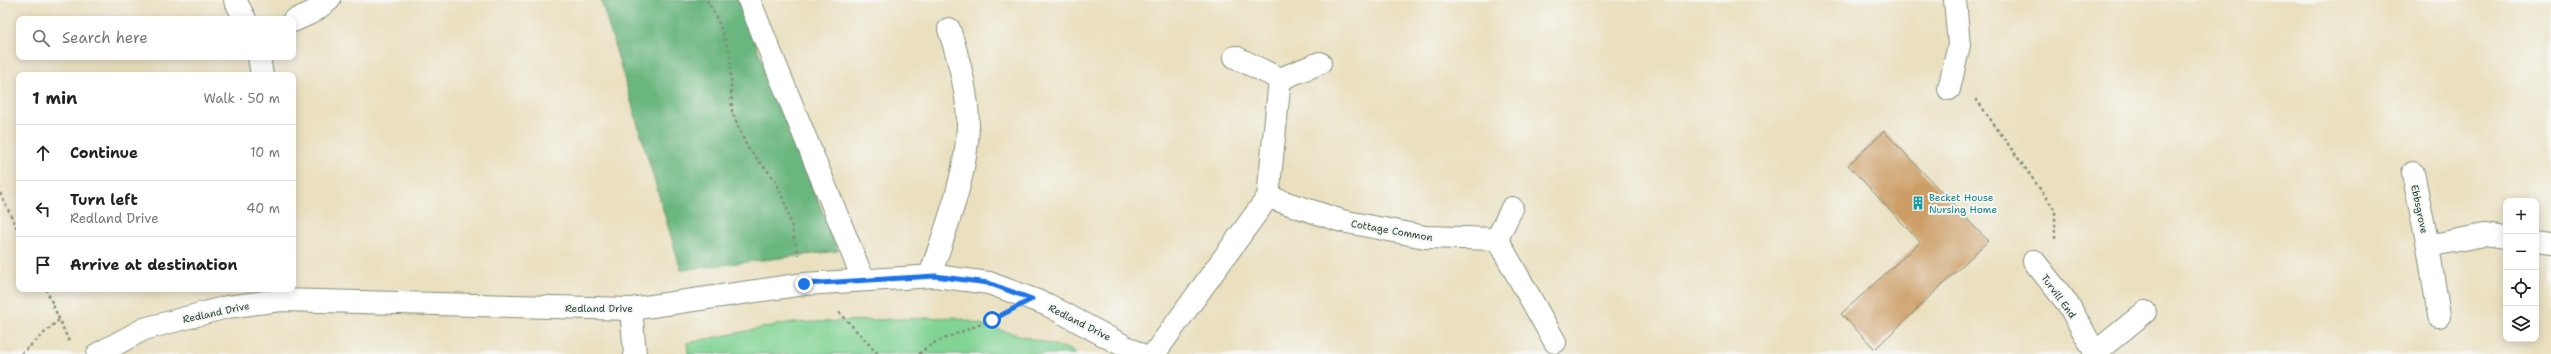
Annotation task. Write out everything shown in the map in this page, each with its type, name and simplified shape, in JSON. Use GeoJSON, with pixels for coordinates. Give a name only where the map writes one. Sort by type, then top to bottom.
{"type":"FeatureCollection","features":[{"type":"Feature","properties":{"kind":"street"},"geometry":{"type":"LineString","coordinates":[[235,0],[243,16]]}},
{"type":"Feature","properties":{"kind":"street"},"geometry":{"type":"LineString","coordinates":[[296,19],[313,12],[330,0]]}},
{"type":"Feature","properties":{"kind":"street"},"geometry":{"type":"LineString","coordinates":[[749,0],[863,279]]}},
{"type":"Feature","properties":{"kind":"street"},"geometry":{"type":"LineString","coordinates":[[1949,89],[1959,45],[1955,0]]}},
{"type":"Feature","properties":{"kind":"street"},"geometry":{"type":"LineString","coordinates":[[930,276],[964,162],[968,125],[959,58],[949,29]]}},
{"type":"Feature","properties":{"kind":"street"},"geometry":{"type":"LineString","coordinates":[[1235,57],[1280,79],[1320,63]]}},
{"type":"Feature","properties":{"kind":"street"},"geometry":{"type":"LineString","coordinates":[[260,60],[262,72]]}},
{"type":"Feature","properties":{"kind":"street"},"geometry":{"type":"LineString","coordinates":[[1154,354],[1268,197],[1280,79]]}},
{"type":"Feature","properties":{"kind":"street","name":"Ebbsgrove"},"geometry":{"type":"LineString","coordinates":[[2413,173],[2428,246],[2439,316]]}},
{"type":"Feature","properties":{"kind":"street","name":"Cottage Common"},"geometry":{"type":"LineString","coordinates":[[1268,197],[1342,221],[1425,237],[1497,239]]}},
{"type":"Feature","properties":{"kind":"street"},"geometry":{"type":"LineString","coordinates":[[1512,208],[1497,239],[1555,342]]}},
{"type":"Feature","properties":{"kind":"street","name":"Ebbsgrove"},"geometry":{"type":"LineString","coordinates":[[2428,246],[2484,235],[2503,238]]}},
{"type":"Feature","properties":{"kind":"street"},"geometry":{"type":"LineString","coordinates":[[2539,241],[2551,243]]}},
{"type":"Feature","properties":{"kind":"street","name":"Turvill End"},"geometry":{"type":"LineString","coordinates":[[2036,264],[2068,304],[2096,353],[2145,312]]}},
{"type":"Feature","properties":{"kind":"street","name":"Redland Drive"},"geometry":{"type":"LineString","coordinates":[[98,354],[144,329],[280,294],[631,309],[804,284],[863,279],[930,276],[988,283],[1032,299],[1095,329],[1139,354]]}},
{"type":"Feature","properties":{"kind":"street"},"geometry":{"type":"LineString","coordinates":[[631,309],[635,354]]}},
{"type":"Feature","properties":{"kind":"path"},"geometry":{"type":"LineString","coordinates":[[707,0],[718,21],[730,53],[732,112],[747,147],[776,182],[786,206],[804,284],[831,305],[878,354]]}},
{"type":"Feature","properties":{"kind":"path"},"geometry":{"type":"LineString","coordinates":[[1973,95],[2055,210],[2055,252],[2036,264]]}},
{"type":"Feature","properties":{"kind":"path"},"geometry":{"type":"LineString","coordinates":[[0,193],[16,226]]}},
{"type":"Feature","properties":{"kind":"path"},"geometry":{"type":"LineString","coordinates":[[48,292],[61,318],[71,347]]}},
{"type":"Feature","properties":{"kind":"path"},"geometry":{"type":"LineString","coordinates":[[919,354],[931,344],[992,320],[1032,299]]}},
{"type":"Feature","properties":{"kind":"path"},"geometry":{"type":"LineString","coordinates":[[21,354],[61,318]]}},
{"type":"Feature","properties":{"kind":"green space"},"geometry":{"type":"Polygon","coordinates":[[[601,0],[738,0],[838,251],[681,270],[601,0]]]}},
{"type":"Feature","properties":{"kind":"green space"},"geometry":{"type":"Polygon","coordinates":[[[955,317],[1071,350],[1076,354],[688,354],[687,343],[787,323],[955,317]]]}},
{"type":"Feature","properties":{"kind":"building","name":"Becket House Nursing Home"},"geometry":{"type":"Polygon","coordinates":[[[1884,131],[1988,241],[1875,349],[1841,314],[1920,242],[1848,165],[1884,131]]]}},
{"type":"Feature","properties":{"kind":"place","name":"Becket House Nursing Home"},"geometry":{"type":"Point","coordinates":[1918,203]}},
{"type":"Feature","properties":{"kind":"route"},"geometry":{"type":"LineString","coordinates":[[804,284],[863,279],[935,276],[988,283],[1032,299],[992,320]]}}]}
